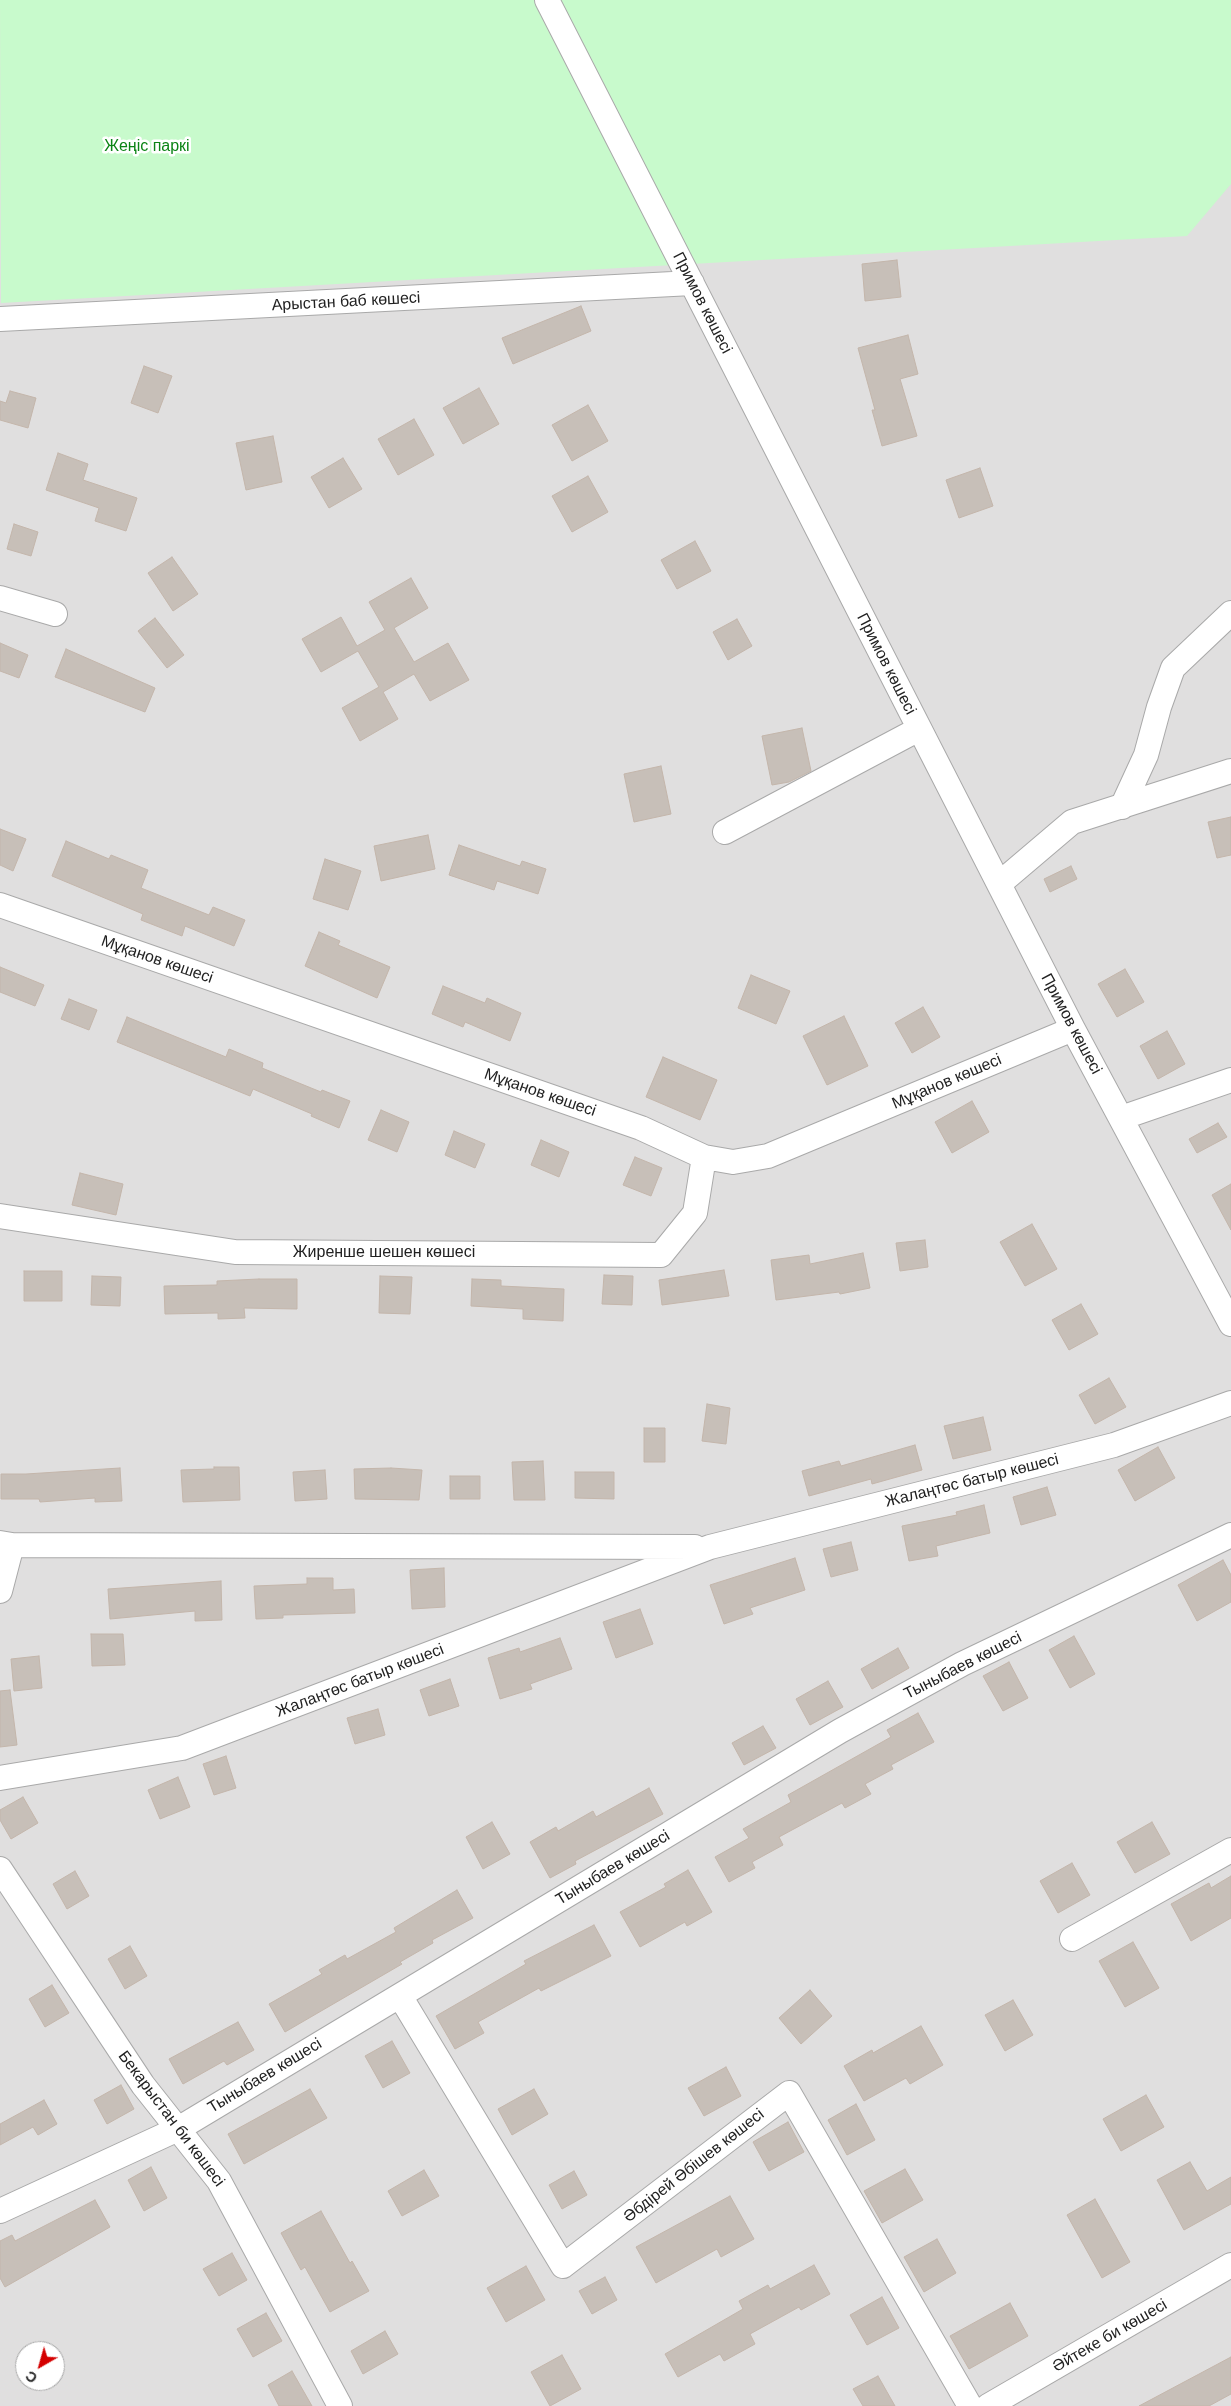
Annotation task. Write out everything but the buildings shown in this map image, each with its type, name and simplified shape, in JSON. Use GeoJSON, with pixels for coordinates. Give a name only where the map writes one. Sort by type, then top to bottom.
{"type":"FeatureCollection","features":[{"type":"Feature","properties":{"kind":"street","name":"Примов көшесі"},"geometry":{"type":"LineString","coordinates":[[547,0],[1073,1029],[1231,1324]]}},
{"type":"Feature","properties":{"kind":"street","name":"Арыстан баб көшесі"},"geometry":{"type":"LineString","coordinates":[[0,319],[692,283]]}},
{"type":"Feature","properties":{"kind":"street"},"geometry":{"type":"LineString","coordinates":[[0,598],[55,614]]}},
{"type":"Feature","properties":{"kind":"street"},"geometry":{"type":"LineString","coordinates":[[1122,806],[1146,755],[1159,707],[1173,668],[1231,613]]}},
{"type":"Feature","properties":{"kind":"street"},"geometry":{"type":"LineString","coordinates":[[726,832],[919,729]]}},
{"type":"Feature","properties":{"kind":"street"},"geometry":{"type":"LineString","coordinates":[[999,884],[1072,822],[1231,771]]}},
{"type":"Feature","properties":{"kind":"street","name":"Мұқанов көшесі"},"geometry":{"type":"LineString","coordinates":[[0,905],[641,1128],[704,1157],[733,1162],[768,1156],[1073,1029]]}},
{"type":"Feature","properties":{"kind":"street"},"geometry":{"type":"LineString","coordinates":[[1120,1118],[1231,1080]]}},
{"type":"Feature","properties":{"kind":"street","name":"Жиренше шешен көшесі"},"geometry":{"type":"LineString","coordinates":[[0,1216],[234,1252],[661,1254],[695,1213],[704,1157]]}},
{"type":"Feature","properties":{"kind":"street","name":"Жалаңтөс батыр көшесі"},"geometry":{"type":"LineString","coordinates":[[0,1778],[182,1748],[710,1547],[1114,1445],[1231,1403]]}},
{"type":"Feature","properties":{"kind":"street","name":"Тыныбаев көшесі"},"geometry":{"type":"LineString","coordinates":[[0,2211],[178,2129],[875,1712],[962,1664],[1231,1535]]}},
{"type":"Feature","properties":{"kind":"street"},"geometry":{"type":"LineString","coordinates":[[0,1591],[6,1544]]}},
{"type":"Feature","properties":{"kind":"street","name":"Жалаңтөс батыр көшесі"},"geometry":{"type":"LineString","coordinates":[[6,1544],[710,1547]]}},
{"type":"Feature","properties":{"kind":"street"},"geometry":{"type":"LineString","coordinates":[[1072,1939],[1231,1850]]}},
{"type":"Feature","properties":{"kind":"street","name":"Бекарыстан би көшесі"},"geometry":{"type":"LineString","coordinates":[[0,1869],[143,2085],[219,2180],[340,2406]]}},
{"type":"Feature","properties":{"kind":"street","name":"Әбдірей Әбішев көшесі"},"geometry":{"type":"LineString","coordinates":[[400,1996],[563,2266],[789,2093],[970,2406]]}},
{"type":"Feature","properties":{"kind":"street","name":"Әйтеке би көшесі"},"geometry":{"type":"LineString","coordinates":[[988,2406],[1231,2265]]}},
{"type":"Feature","properties":{"kind":"shaded area"},"geometry":{"type":"Polygon","coordinates":[[[0,0],[1231,0],[1231,2406],[0,2406],[0,0]]]}},
{"type":"Feature","properties":{"kind":"green space","name":"Жеңіс паркі"},"geometry":{"type":"Polygon","coordinates":[[[0,0],[1231,0],[1231,184],[1187,236],[1,303],[0,0]]]}}]}
